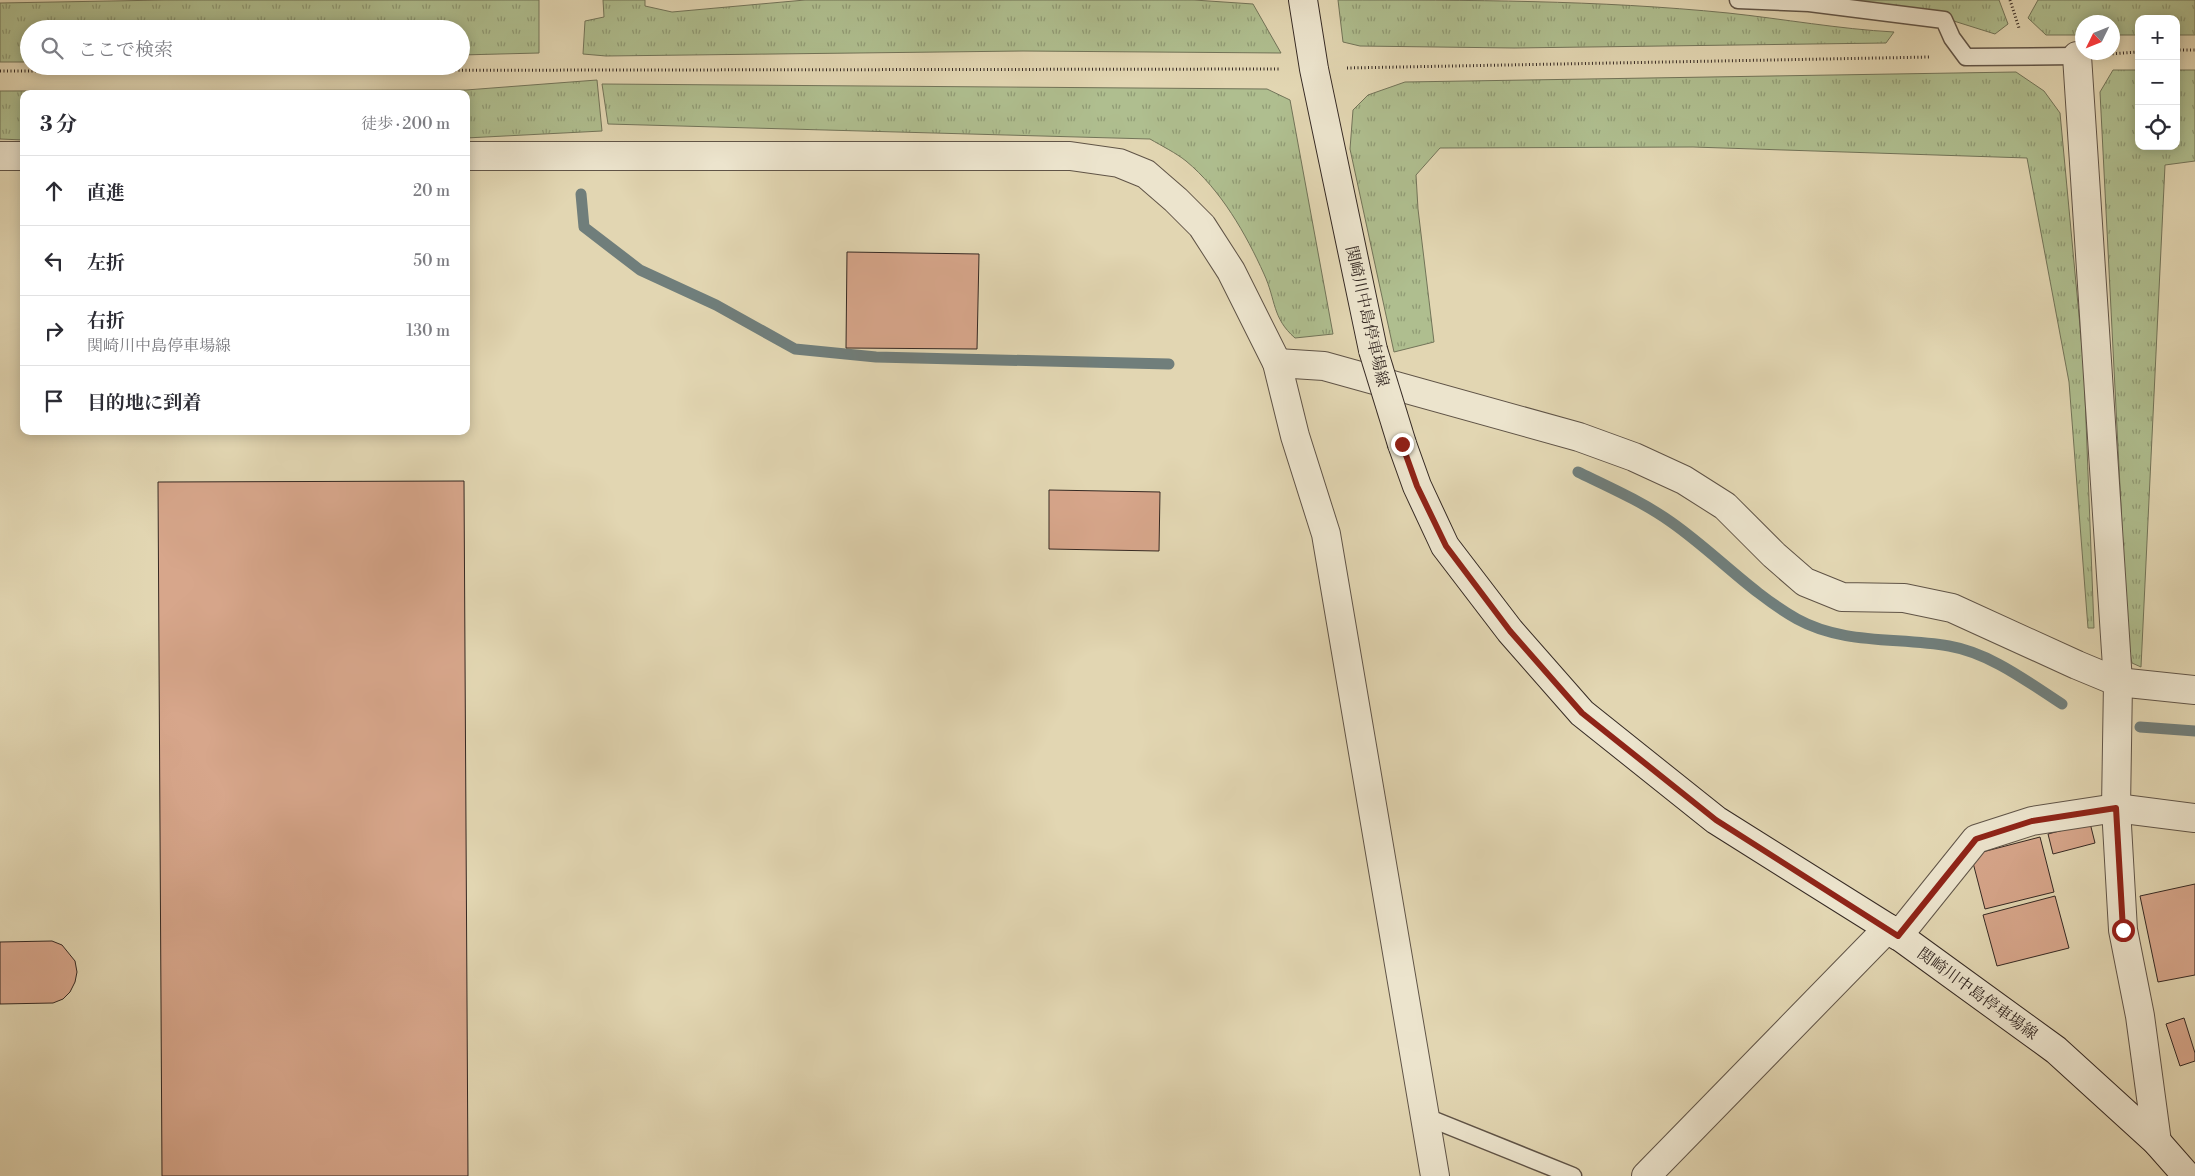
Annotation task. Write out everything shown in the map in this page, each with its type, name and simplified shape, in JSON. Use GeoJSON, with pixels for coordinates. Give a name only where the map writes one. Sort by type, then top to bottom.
{"type":"FeatureCollection","features":[{"type":"Feature","properties":{"kind":"street","name":"関崎川中島停車場線"},"geometry":{"type":"LineString","coordinates":[[1303,0],[1314,69],[1373,350],[1417,486],[1446,546],[1510,631],[1582,713],[1716,820],[1893,932],[2056,1050],[2157,1142],[2187,1176]]}},
{"type":"Feature","properties":{"kind":"street"},"geometry":{"type":"LineString","coordinates":[[2077,60],[2118,682],[2116,808],[2123,930],[2140,1016],[2157,1142]]}},
{"type":"Feature","properties":{"kind":"street"},"geometry":{"type":"LineString","coordinates":[[0,156],[20,156]]}},
{"type":"Feature","properties":{"kind":"street"},"geometry":{"type":"LineString","coordinates":[[470,156],[1070,156],[1120,163],[1146,174],[1202,226],[1231,271],[1278,363],[1295,436],[1326,534],[1435,1176]]}},
{"type":"Feature","properties":{"kind":"street"},"geometry":{"type":"LineString","coordinates":[[1278,363],[1324,366],[1579,437],[1634,457],[1684,480],[1725,506],[1774,555],[1805,582],[1842,597],[1904,598],[1952,608],[2077,666],[2118,682],[2195,690]]}},
{"type":"Feature","properties":{"kind":"street"},"geometry":{"type":"LineString","coordinates":[[1646,1176],[1893,932],[1976,839],[2032,821],[2116,808],[2195,818]]}},
{"type":"Feature","properties":{"kind":"lane"},"geometry":{"type":"LineString","coordinates":[[1738,0],[1809,3],[1944,20],[1952,38],[1966,57],[2075,56]]}},
{"type":"Feature","properties":{"kind":"lane"},"geometry":{"type":"LineString","coordinates":[[1424,1116],[1572,1176]]}},
{"type":"Feature","properties":{"kind":"path"},"geometry":{"type":"LineString","coordinates":[[2180,50],[2195,50]]}},
{"type":"Feature","properties":{"kind":"path"},"geometry":{"type":"LineString","coordinates":[[470,70],[1314,69],[1966,57]]}},
{"type":"Feature","properties":{"kind":"path"},"geometry":{"type":"LineString","coordinates":[[0,71],[20,71]]}},
{"type":"Feature","properties":{"kind":"green space"},"geometry":{"type":"Polygon","coordinates":[[[165,0],[539,0],[539,53],[470,55],[470,20],[20,20],[20,62],[0,62],[0,3],[165,0]]]}},
{"type":"Feature","properties":{"kind":"green space"},"geometry":{"type":"Polygon","coordinates":[[[603,0],[645,0],[645,6],[672,12],[805,0],[1194,0],[1253,4],[1281,53],[1023,51],[606,56],[583,54],[585,21],[604,17],[603,0]]]}},
{"type":"Feature","properties":{"kind":"green space"},"geometry":{"type":"Polygon","coordinates":[[[1338,0],[1630,5],[1728,13],[1894,32],[1886,43],[1514,48],[1360,46],[1343,42],[1338,0]]]}},
{"type":"Feature","properties":{"kind":"green space"},"geometry":{"type":"Polygon","coordinates":[[[1821,0],[1999,0],[2008,24],[1995,34],[1922,11],[1821,0]]]}},
{"type":"Feature","properties":{"kind":"green space"},"geometry":{"type":"Polygon","coordinates":[[[2038,0],[2195,0],[2195,35],[2180,35],[2180,15],[2135,15],[2135,35],[2120,35],[2120,15],[2075,15],[2075,35],[2046,35],[2028,18],[2038,0]]]}},
{"type":"Feature","properties":{"kind":"green space"},"geometry":{"type":"Polygon","coordinates":[[[2113,70],[2135,70],[2135,150],[2180,150],[2180,70],[2195,70],[2195,161],[2165,165],[2141,667],[2132,663],[2128,645],[2100,92],[2113,70]]]}},
{"type":"Feature","properties":{"kind":"green space"},"geometry":{"type":"Polygon","coordinates":[[[2016,72],[2044,91],[2060,113],[2084,369],[2094,628],[2088,628],[2069,382],[2027,158],[1693,147],[1440,148],[1416,175],[1418,209],[1434,342],[1394,352],[1350,149],[1353,110],[1368,95],[1405,82],[2016,72]]]}},
{"type":"Feature","properties":{"kind":"green space"},"geometry":{"type":"Polygon","coordinates":[[[597,80],[602,131],[470,138],[470,90],[466,90],[597,80]]]}},
{"type":"Feature","properties":{"kind":"green space"},"geometry":{"type":"Polygon","coordinates":[[[602,84],[1267,89],[1290,100],[1333,334],[1295,338],[1288,331],[1278,316],[1268,283],[1257,259],[1241,228],[1221,199],[1186,161],[1150,139],[608,124],[602,84]]]}},
{"type":"Feature","properties":{"kind":"green space"},"geometry":{"type":"Polygon","coordinates":[[[0,91],[20,91],[20,140],[0,139],[0,91]]]}},
{"type":"Feature","properties":{"kind":"building"},"geometry":{"type":"Polygon","coordinates":[[[847,252],[979,254],[977,349],[846,348],[847,252]]]}},
{"type":"Feature","properties":{"kind":"building"},"geometry":{"type":"Polygon","coordinates":[[[464,481],[468,1176],[162,1176],[158,482],[464,481]]]}},
{"type":"Feature","properties":{"kind":"building"},"geometry":{"type":"Polygon","coordinates":[[[1049,490],[1160,492],[1159,551],[1049,549],[1049,490]]]}},
{"type":"Feature","properties":{"kind":"building"},"geometry":{"type":"Polygon","coordinates":[[[2090,823],[2095,843],[2053,854],[2048,834],[2090,823]]]}},
{"type":"Feature","properties":{"kind":"building"},"geometry":{"type":"Polygon","coordinates":[[[2040,837],[2054,892],[1985,909],[1971,855],[2040,837]]]}},
{"type":"Feature","properties":{"kind":"building"},"geometry":{"type":"Polygon","coordinates":[[[2195,884],[2195,975],[2158,982],[2140,896],[2195,884]]]}},
{"type":"Feature","properties":{"kind":"building"},"geometry":{"type":"Polygon","coordinates":[[[2055,896],[2069,948],[1997,966],[1983,915],[2055,896]]]}},
{"type":"Feature","properties":{"kind":"building"},"geometry":{"type":"Polygon","coordinates":[[[52,941],[62,945],[75,961],[77,972],[70,992],[63,999],[53,1003],[0,1004],[0,942],[52,941]]]}},
{"type":"Feature","properties":{"kind":"building"},"geometry":{"type":"Polygon","coordinates":[[[2184,1018],[2195,1053],[2195,1061],[2180,1066],[2166,1024],[2184,1018]]]}},
{"type":"Feature","properties":{"kind":"waterway"},"geometry":{"type":"LineString","coordinates":[[581,194],[584,227],[640,270],[716,305],[795,349],[876,357],[1169,364]]}},
{"type":"Feature","properties":{"kind":"waterway"},"geometry":{"type":"LineString","coordinates":[[1578,472],[1626,495],[1660,515],[1687,534],[1748,585],[1797,619],[1833,633],[1852,637],[1930,643],[1964,650],[2008,669],[2062,704]]}},
{"type":"Feature","properties":{"kind":"waterway"},"geometry":{"type":"LineString","coordinates":[[2140,727],[2195,731]]}},
{"type":"Feature","properties":{"kind":"route"},"geometry":{"type":"LineString","coordinates":[[1402,444],[1417,486],[1446,546],[1510,631],[1582,713],[1716,820],[1898,936],[1976,839],[2032,821],[2116,808],[2123,930]]}}]}
